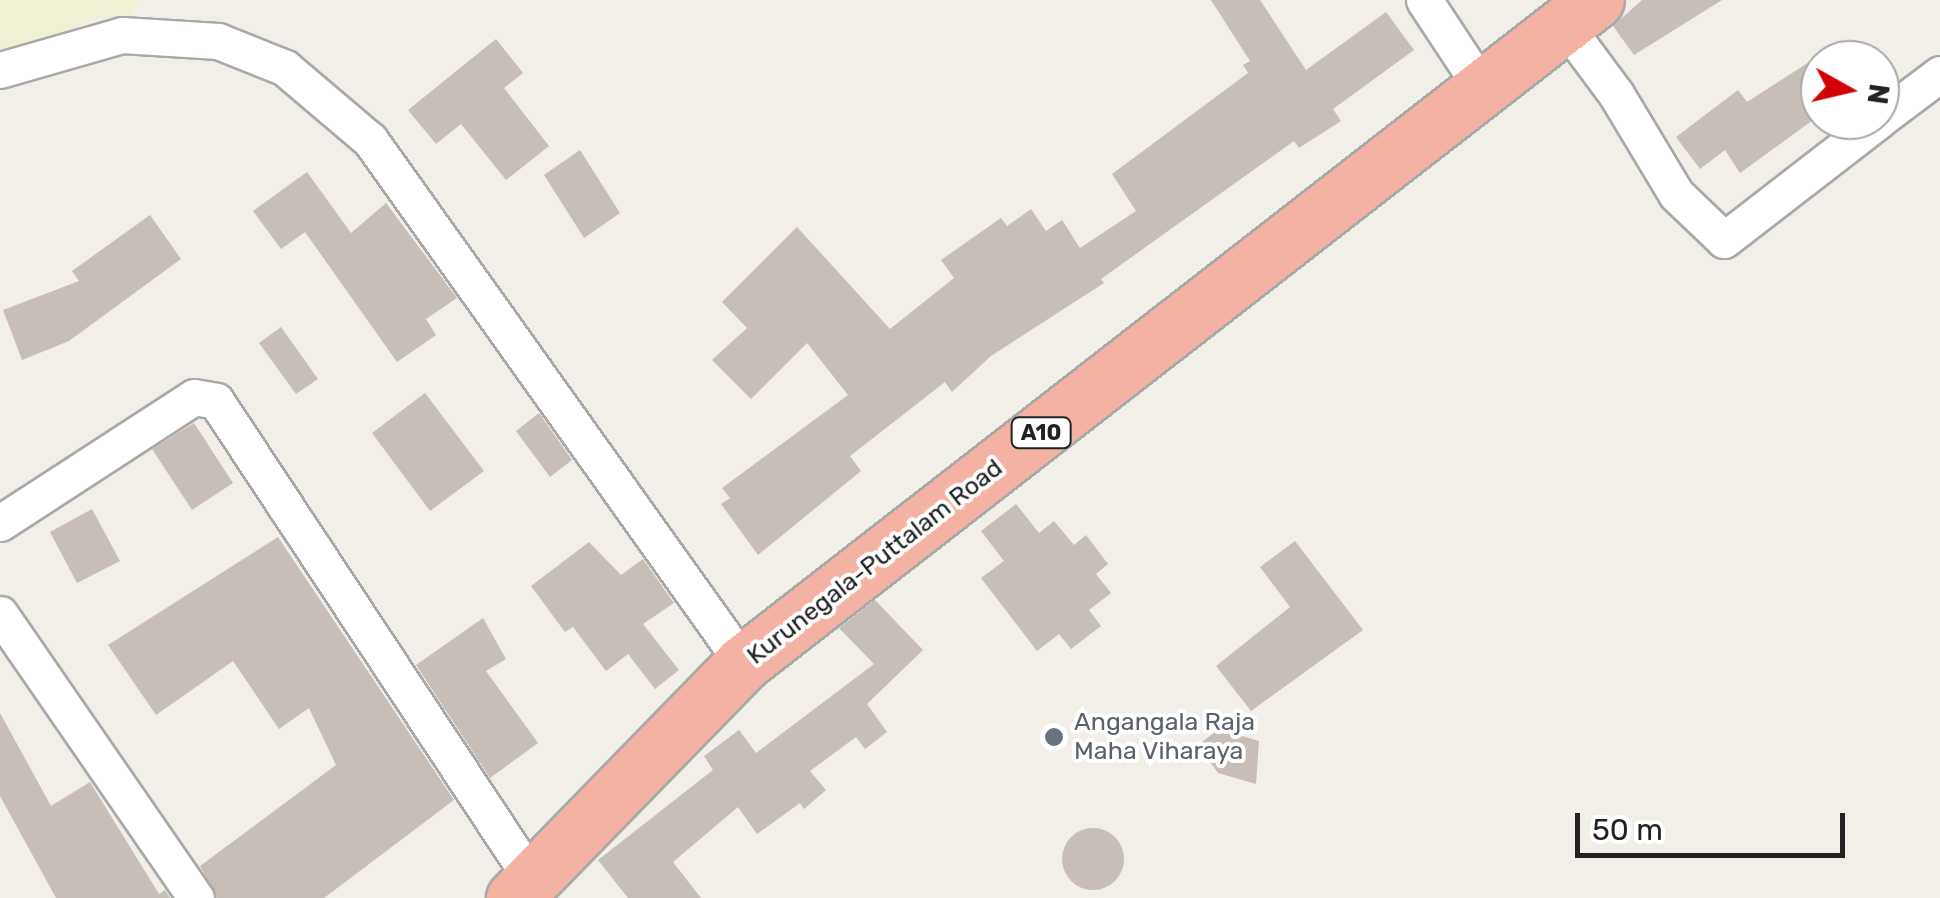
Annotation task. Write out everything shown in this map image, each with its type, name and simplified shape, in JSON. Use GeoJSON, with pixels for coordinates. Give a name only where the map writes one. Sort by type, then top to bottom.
{"type":"FeatureCollection","features":[{"type":"Feature","properties":{"kind":"highway","name":"Kurunegala-Puttalam Road"},"geometry":{"type":"LineString","coordinates":[[524,889],[743,663],[1580,12]]}},
{"type":"Feature","properties":{"kind":"street"},"geometry":{"type":"LineString","coordinates":[[1424,0],[1484,90]]}},
{"type":"Feature","properties":{"kind":"street"},"geometry":{"type":"LineString","coordinates":[[1580,12],[1616,94],[1676,194],[1724,240],[1854,140]]}},
{"type":"Feature","properties":{"kind":"street"},"geometry":{"type":"LineString","coordinates":[[0,70],[122,35],[218,41],[285,68],[370,140],[743,663]]}},
{"type":"Feature","properties":{"kind":"street"},"geometry":{"type":"LineString","coordinates":[[1900,105],[1940,74]]}},
{"type":"Feature","properties":{"kind":"street"},"geometry":{"type":"LineString","coordinates":[[0,522],[194,397],[216,401],[524,889]]}},
{"type":"Feature","properties":{"kind":"street"},"geometry":{"type":"LineString","coordinates":[[0,614],[196,898]]}},
{"type":"Feature","properties":{"kind":"green space"},"geometry":{"type":"Polygon","coordinates":[[[0,0],[138,0],[122,35],[105,14],[0,61],[0,0]]]}},
{"type":"Feature","properties":{"kind":"building"},"geometry":{"type":"Polygon","coordinates":[[[1211,0],[1260,0],[1306,70],[1386,12],[1414,50],[1333,109],[1341,121],[1299,148],[1294,141],[1101,279],[1104,283],[991,356],[952,392],[945,382],[850,456],[861,471],[758,555],[721,504],[730,498],[722,488],[848,395],[807,343],[751,399],[712,360],[747,328],[722,302],[797,227],[890,329],[954,278],[941,260],[1001,218],[1007,226],[1031,209],[1046,231],[1062,220],[1080,248],[1136,211],[1112,174],[1248,73],[1243,65],[1250,61],[1211,0]]]}},
{"type":"Feature","properties":{"kind":"building"},"geometry":{"type":"Polygon","coordinates":[[[1642,0],[1722,0],[1634,55],[1613,26],[1642,0]]]}},
{"type":"Feature","properties":{"kind":"building"},"geometry":{"type":"Polygon","coordinates":[[[496,39],[523,73],[504,88],[549,146],[506,180],[461,124],[436,144],[408,110],[496,39]]]}},
{"type":"Feature","properties":{"kind":"building"},"geometry":{"type":"Polygon","coordinates":[[[1800,68],[1800,130],[1740,173],[1725,150],[1700,169],[1676,137],[1738,90],[1747,102],[1800,68]]]}},
{"type":"Feature","properties":{"kind":"building"},"geometry":{"type":"Polygon","coordinates":[[[580,150],[620,213],[584,238],[544,175],[580,150]]]}},
{"type":"Feature","properties":{"kind":"building"},"geometry":{"type":"Polygon","coordinates":[[[307,172],[351,233],[386,203],[457,298],[426,319],[436,335],[397,362],[305,232],[281,249],[253,211],[307,172]]]}},
{"type":"Feature","properties":{"kind":"building"},"geometry":{"type":"Polygon","coordinates":[[[150,215],[181,259],[69,341],[22,360],[3,310],[79,281],[72,271],[150,215]]]}},
{"type":"Feature","properties":{"kind":"building"},"geometry":{"type":"Polygon","coordinates":[[[281,327],[318,379],[296,394],[259,343],[281,327]]]}},
{"type":"Feature","properties":{"kind":"building"},"geometry":{"type":"Polygon","coordinates":[[[425,393],[484,471],[430,511],[372,433],[425,393]]]}},
{"type":"Feature","properties":{"kind":"building"},"geometry":{"type":"Polygon","coordinates":[[[539,413],[572,460],[550,477],[516,431],[539,413]]]}},
{"type":"Feature","properties":{"kind":"building"},"geometry":{"type":"Polygon","coordinates":[[[194,423],[233,483],[192,510],[152,449],[194,423]]]}},
{"type":"Feature","properties":{"kind":"building"},"geometry":{"type":"Polygon","coordinates":[[[1016,504],[1039,533],[1054,521],[1074,545],[1086,535],[1108,564],[1096,574],[1111,593],[1089,610],[1101,626],[1071,649],[1059,634],[1037,651],[981,578],[1004,561],[981,531],[1016,504]]]}},
{"type":"Feature","properties":{"kind":"building"},"geometry":{"type":"Polygon","coordinates":[[[92,509],[120,561],[77,583],[50,532],[92,509]]]}},
{"type":"Feature","properties":{"kind":"building"},"geometry":{"type":"Polygon","coordinates":[[[278,537],[454,800],[324,898],[217,898],[200,866],[336,765],[309,708],[279,729],[233,661],[156,715],[108,645],[278,537]]]}},
{"type":"Feature","properties":{"kind":"building"},"geometry":{"type":"Polygon","coordinates":[[[1295,541],[1363,630],[1251,711],[1216,666],[1290,607],[1260,567],[1295,541]]]}},
{"type":"Feature","properties":{"kind":"building"},"geometry":{"type":"Polygon","coordinates":[[[589,542],[621,575],[643,559],[674,603],[643,624],[679,670],[655,689],[628,654],[606,671],[573,627],[565,632],[531,586],[589,542]]]}},
{"type":"Feature","properties":{"kind":"building"},"geometry":{"type":"Polygon","coordinates":[[[875,600],[923,650],[867,704],[887,732],[865,749],[856,737],[810,771],[826,790],[804,809],[800,803],[757,834],[738,807],[673,862],[701,898],[628,898],[598,860],[713,770],[704,756],[739,730],[756,753],[874,664],[839,628],[875,600]]]}},
{"type":"Feature","properties":{"kind":"building"},"geometry":{"type":"Polygon","coordinates":[[[483,618],[506,659],[486,671],[538,743],[490,778],[416,665],[483,618]]]}},
{"type":"Feature","properties":{"kind":"building"},"geometry":{"type":"Polygon","coordinates":[[[0,713],[51,806],[90,782],[159,894],[165,890],[170,898],[56,898],[0,796],[0,713]]]}},
{"type":"Feature","properties":{"kind":"building"},"geometry":{"type":"Polygon","coordinates":[[[1219,729],[1259,741],[1256,784],[1218,773],[1198,745],[1219,729]]]}},
{"type":"Feature","properties":{"kind":"building"},"geometry":{"type":"Polygon","coordinates":[[[1093,828],[1115,837],[1124,859],[1115,881],[1093,890],[1071,881],[1062,859],[1071,837],[1093,828]]]}},
{"type":"Feature","properties":{"kind":"place","name":"Angangala Raja Maha Viharaya"},"geometry":{"type":"Point","coordinates":[1054,737]}}]}
